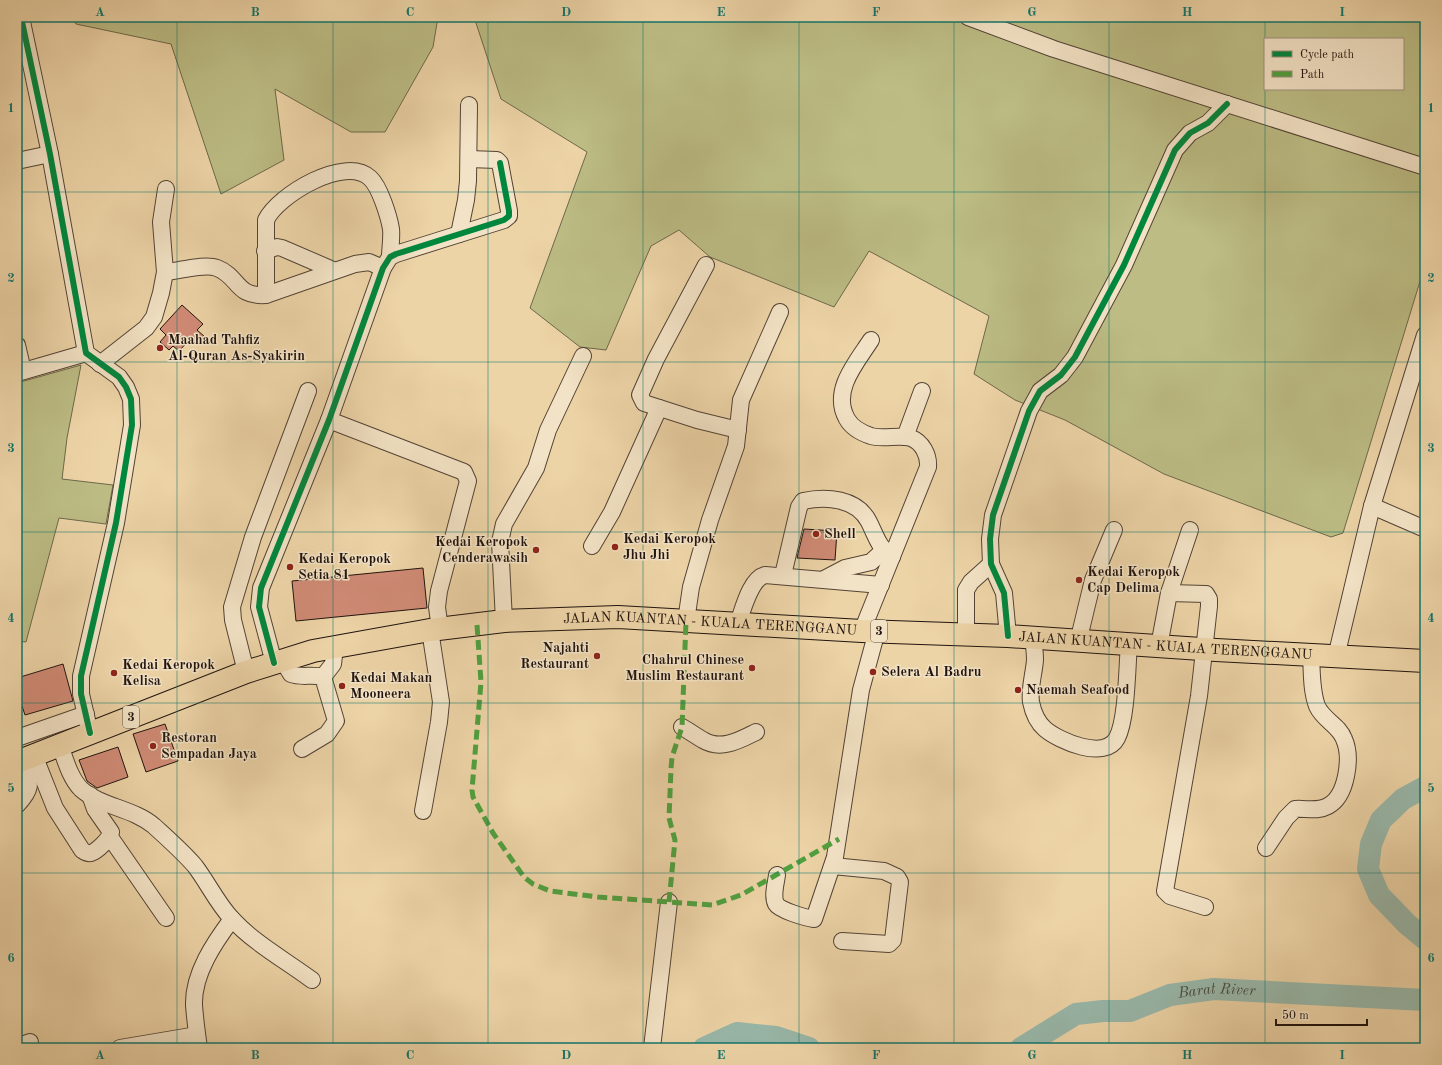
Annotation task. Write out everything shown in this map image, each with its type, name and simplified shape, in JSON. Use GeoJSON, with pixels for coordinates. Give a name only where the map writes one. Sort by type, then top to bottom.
{"type":"FeatureCollection","features":[{"type":"Feature","properties":{"kind":"highway","name":"JALAN KUANTAN - KUALA TERENGGANU"},"geometry":{"type":"LineString","coordinates":[[25,759],[60,745],[88,724],[279,662],[335,647],[435,630],[504,621],[618,618],[738,623],[869,631],[1008,636],[1078,642],[1312,654],[1336,657],[1374,657],[1425,661]]}},
{"type":"Feature","properties":{"kind":"street"},"geometry":{"type":"LineString","coordinates":[[17,738],[88,724],[81,694],[80,676],[116,523],[132,425],[131,399],[126,387],[119,377],[86,353],[50,154],[20,17]]}},
{"type":"Feature","properties":{"kind":"street"},"geometry":{"type":"LineString","coordinates":[[968,17],[1054,50],[1425,167]]}},
{"type":"Feature","properties":{"kind":"street"},"geometry":{"type":"LineString","coordinates":[[1008,636],[1004,593],[991,564],[990,539],[993,515],[1016,445],[1034,400],[1040,391],[1071,365],[1075,358],[1124,265],[1175,150],[1190,133],[1208,123],[1227,104]]}},
{"type":"Feature","properties":{"kind":"street"},"geometry":{"type":"LineString","coordinates":[[459,234],[466,200],[469,159],[469,105]]}},
{"type":"Feature","properties":{"kind":"street"},"geometry":{"type":"LineString","coordinates":[[17,160],[50,154]]}},
{"type":"Feature","properties":{"kind":"street"},"geometry":{"type":"LineString","coordinates":[[165,272],[207,266],[216,267],[226,272],[247,293],[255,296],[266,295],[333,270],[355,264],[369,262],[387,263],[407,249],[504,220],[509,216],[509,211],[500,163],[497,160],[469,159]]}},
{"type":"Feature","properties":{"kind":"street"},"geometry":{"type":"LineString","coordinates":[[266,295],[266,220],[270,211],[278,203],[324,176],[361,172],[370,178],[377,186],[391,230],[387,263],[329,420],[261,588],[259,607],[279,662],[291,674],[297,676],[316,675],[323,677]]}},
{"type":"Feature","properties":{"kind":"street"},"geometry":{"type":"LineString","coordinates":[[100,364],[146,328],[154,316],[161,293],[165,272],[161,222],[166,189]]}},
{"type":"Feature","properties":{"kind":"street"},"geometry":{"type":"LineString","coordinates":[[265,251],[277,247],[282,248],[333,270]]}},
{"type":"Feature","properties":{"kind":"street"},"geometry":{"type":"LineString","coordinates":[[706,265],[656,359],[640,395],[644,403],[697,420],[738,430]]}},
{"type":"Feature","properties":{"kind":"street"},"geometry":{"type":"LineString","coordinates":[[686,621],[691,587],[710,520],[736,446],[741,400],[780,312]]}},
{"type":"Feature","properties":{"kind":"street"},"geometry":{"type":"LineString","coordinates":[[1336,657],[1372,506],[1425,335]]}},
{"type":"Feature","properties":{"kind":"street"},"geometry":{"type":"LineString","coordinates":[[777,875],[774,898],[776,904],[782,909],[814,919],[833,866],[869,631],[888,554],[928,467],[929,460],[921,446],[910,438],[884,438],[864,434],[849,423],[842,410],[842,391],[852,369],[871,340]]}},
{"type":"Feature","properties":{"kind":"street"},"geometry":{"type":"LineString","coordinates":[[17,345],[20,372],[86,353]]}},
{"type":"Feature","properties":{"kind":"street"},"geometry":{"type":"LineString","coordinates":[[504,621],[500,542],[504,524],[536,468],[548,430],[583,356]]}},
{"type":"Feature","properties":{"kind":"street"},"geometry":{"type":"LineString","coordinates":[[246,672],[233,620],[232,607],[253,537],[308,391]]}},
{"type":"Feature","properties":{"kind":"street"},"geometry":{"type":"LineString","coordinates":[[905,437],[922,391]]}},
{"type":"Feature","properties":{"kind":"street"},"geometry":{"type":"LineString","coordinates":[[592,546],[612,512],[660,408]]}},
{"type":"Feature","properties":{"kind":"street"},"geometry":{"type":"LineString","coordinates":[[329,420],[464,472],[468,481],[439,591],[435,630],[441,702],[439,722],[423,811]]}},
{"type":"Feature","properties":{"kind":"street"},"geometry":{"type":"LineString","coordinates":[[783,575],[799,507],[803,501],[839,500],[853,504],[861,510],[868,520],[888,554]]}},
{"type":"Feature","properties":{"kind":"street"},"geometry":{"type":"LineString","coordinates":[[1372,506],[1425,529]]}},
{"type":"Feature","properties":{"kind":"street"},"geometry":{"type":"LineString","coordinates":[[1078,642],[1092,580],[1114,530]]}},
{"type":"Feature","properties":{"kind":"street"},"geometry":{"type":"LineString","coordinates":[[1159,646],[1169,593],[1190,530]]}},
{"type":"Feature","properties":{"kind":"street"},"geometry":{"type":"LineString","coordinates":[[824,579],[845,568],[872,562],[888,554]]}},
{"type":"Feature","properties":{"kind":"street"},"geometry":{"type":"LineString","coordinates":[[966,634],[966,590],[970,582],[991,564]]}},
{"type":"Feature","properties":{"kind":"street"},"geometry":{"type":"LineString","coordinates":[[738,623],[753,585],[757,580],[765,575],[783,575],[881,585]]}},
{"type":"Feature","properties":{"kind":"street"},"geometry":{"type":"LineString","coordinates":[[1169,593],[1206,594],[1209,599],[1205,649],[1193,735],[1165,891],[1170,896],[1205,907]]}},
{"type":"Feature","properties":{"kind":"street"},"geometry":{"type":"LineString","coordinates":[[1033,638],[1035,661],[1031,681],[1031,703],[1038,721],[1045,729],[1068,743],[1092,748],[1103,748],[1111,745],[1116,739],[1123,708],[1129,644]]}},
{"type":"Feature","properties":{"kind":"street"},"geometry":{"type":"LineString","coordinates":[[323,677],[333,664],[335,647]]}},
{"type":"Feature","properties":{"kind":"street"},"geometry":{"type":"LineString","coordinates":[[1266,848],[1286,818],[1295,809],[1313,811],[1328,806],[1332,803],[1340,795],[1347,771],[1348,753],[1344,739],[1337,728],[1322,715],[1315,698],[1312,654]]}},
{"type":"Feature","properties":{"kind":"street"},"geometry":{"type":"LineString","coordinates":[[302,750],[327,734],[336,721],[323,677]]}},
{"type":"Feature","properties":{"kind":"street"},"geometry":{"type":"LineString","coordinates":[[682,727],[703,741],[724,745],[735,742],[756,732]]}},
{"type":"Feature","properties":{"kind":"street"},"geometry":{"type":"LineString","coordinates":[[60,745],[73,778],[82,789],[90,795],[141,817],[152,825],[195,866],[232,919],[248,934],[312,980]]}},
{"type":"Feature","properties":{"kind":"street"},"geometry":{"type":"LineString","coordinates":[[17,805],[26,795],[30,785],[25,759]]}},
{"type":"Feature","properties":{"kind":"street"},"geometry":{"type":"LineString","coordinates":[[25,759],[82,850],[87,853],[92,852],[110,837]]}},
{"type":"Feature","properties":{"kind":"street"},"geometry":{"type":"LineString","coordinates":[[90,795],[95,809],[110,828],[110,837],[166,918]]}},
{"type":"Feature","properties":{"kind":"street"},"geometry":{"type":"LineString","coordinates":[[833,866],[884,872],[897,877],[900,882],[894,940],[888,944],[842,940]]}},
{"type":"Feature","properties":{"kind":"street"},"geometry":{"type":"LineString","coordinates":[[653,1046],[669,902]]}},
{"type":"Feature","properties":{"kind":"street"},"geometry":{"type":"LineString","coordinates":[[120,1048],[198,1041],[194,1004],[197,983],[207,958],[232,919]]}},
{"type":"Feature","properties":{"kind":"green space"},"geometry":{"type":"Polygon","coordinates":[[[70,17],[438,17],[433,47],[385,132],[351,132],[275,89],[284,160],[221,194],[171,44],[76,24],[70,17]]]}},
{"type":"Feature","properties":{"kind":"green space"},"geometry":{"type":"Polygon","coordinates":[[[474,17],[1425,17],[1425,265],[1343,533],[1331,537],[1164,474],[1065,420],[1015,400],[974,374],[989,316],[869,251],[834,307],[710,257],[679,230],[651,246],[606,350],[580,347],[530,308],[587,152],[501,99],[474,17]]]}},
{"type":"Feature","properties":{"kind":"green space"},"geometry":{"type":"Polygon","coordinates":[[[81,365],[67,438],[62,479],[113,485],[106,524],[59,518],[26,642],[17,641],[17,383],[81,365]]]}},
{"type":"Feature","properties":{"kind":"building"},"geometry":{"type":"Polygon","coordinates":[[[182,305],[203,324],[197,330],[205,337],[198,344],[191,338],[179,351],[173,346],[169,350],[160,342],[166,335],[160,329],[182,305]]]}},
{"type":"Feature","properties":{"kind":"building"},"geometry":{"type":"Polygon","coordinates":[[[804,529],[837,531],[835,560],[797,558],[804,529]]]}},
{"type":"Feature","properties":{"kind":"building"},"geometry":{"type":"Polygon","coordinates":[[[423,568],[427,608],[296,621],[292,581],[423,568]]]}},
{"type":"Feature","properties":{"kind":"building"},"geometry":{"type":"Polygon","coordinates":[[[63,664],[73,701],[25,715],[17,691],[17,678],[63,664]]]}},
{"type":"Feature","properties":{"kind":"building"},"geometry":{"type":"Polygon","coordinates":[[[165,724],[178,761],[146,772],[133,734],[165,724]]]}},
{"type":"Feature","properties":{"kind":"building"},"geometry":{"type":"Polygon","coordinates":[[[118,747],[128,777],[97,788],[87,781],[79,760],[118,747]]]}},
{"type":"Feature","properties":{"kind":"waterway","name":"Barat River"},"geometry":{"type":"LineString","coordinates":[[1425,787],[1403,799],[1381,820],[1371,844],[1368,869],[1379,895],[1407,924],[1425,939]]}},
{"type":"Feature","properties":{"kind":"waterway","name":"Barat River"},"geometry":{"type":"LineString","coordinates":[[1021,1048],[1076,1014],[1103,1011],[1130,1011],[1170,995],[1214,989],[1425,1000]]}},
{"type":"Feature","properties":{"kind":"waterway","name":"Barat River"},"geometry":{"type":"LineString","coordinates":[[704,1048],[737,1033],[776,1037],[809,1048]]}},
{"type":"Feature","properties":{"kind":"marked path"},"geometry":{"type":"LineString","coordinates":[[669,902],[675,840],[669,818],[671,769],[672,757],[682,727],[686,621]]}},
{"type":"Feature","properties":{"kind":"marked path"},"geometry":{"type":"LineString","coordinates":[[477,625],[481,682],[472,790],[473,797],[493,833],[524,877],[533,884],[550,891],[598,897],[712,905],[741,895],[839,839]]}},
{"type":"Feature","properties":{"kind":"cycle path"},"geometry":{"type":"LineString","coordinates":[[21,17],[50,154],[86,353],[119,377],[126,387],[131,399],[132,425],[116,523],[81,676],[81,694],[90,733]]}},
{"type":"Feature","properties":{"kind":"cycle path"},"geometry":{"type":"LineString","coordinates":[[1008,636],[1004,593],[991,564],[990,539],[993,515],[1029,411],[1040,391],[1061,375],[1075,357],[1124,265],[1175,150],[1190,133],[1208,123],[1227,104]]}},
{"type":"Feature","properties":{"kind":"cycle path"},"geometry":{"type":"LineString","coordinates":[[274,663],[259,607],[261,588],[329,420],[383,268],[390,257],[396,254],[504,220],[509,216],[500,163]]}},
{"type":"Feature","properties":{"kind":"place","name":"Maahad Tahfiz Al-Quran As-Syakirin"},"geometry":{"type":"Point","coordinates":[160,348]}},
{"type":"Feature","properties":{"kind":"place","name":"Shell"},"geometry":{"type":"Point","coordinates":[816,534]}},
{"type":"Feature","properties":{"kind":"place","name":"Kedai Keropok Jhu Jhi"},"geometry":{"type":"Point","coordinates":[615,547]}},
{"type":"Feature","properties":{"kind":"place","name":"Kedai Keropok Cenderawasih"},"geometry":{"type":"Point","coordinates":[536,550]}},
{"type":"Feature","properties":{"kind":"place","name":"Kedai Keropok Setia 81"},"geometry":{"type":"Point","coordinates":[290,567]}},
{"type":"Feature","properties":{"kind":"place","name":"Kedai Keropok Cap Delima"},"geometry":{"type":"Point","coordinates":[1079,580]}},
{"type":"Feature","properties":{"kind":"place","name":"Najahti Restaurant"},"geometry":{"type":"Point","coordinates":[597,656]}},
{"type":"Feature","properties":{"kind":"place","name":"Chahrul Chinese Muslim Restaurant"},"geometry":{"type":"Point","coordinates":[752,668]}},
{"type":"Feature","properties":{"kind":"place","name":"Selera Al Badru"},"geometry":{"type":"Point","coordinates":[873,672]}},
{"type":"Feature","properties":{"kind":"place","name":"Kedai Keropok Kelisa"},"geometry":{"type":"Point","coordinates":[114,673]}},
{"type":"Feature","properties":{"kind":"place","name":"Kedai Makan Mooneera"},"geometry":{"type":"Point","coordinates":[342,686]}},
{"type":"Feature","properties":{"kind":"place","name":"Naemah Seafood"},"geometry":{"type":"Point","coordinates":[1018,690]}},
{"type":"Feature","properties":{"kind":"place","name":"Restoran Sempadan Jaya"},"geometry":{"type":"Point","coordinates":[153,746]}}]}
